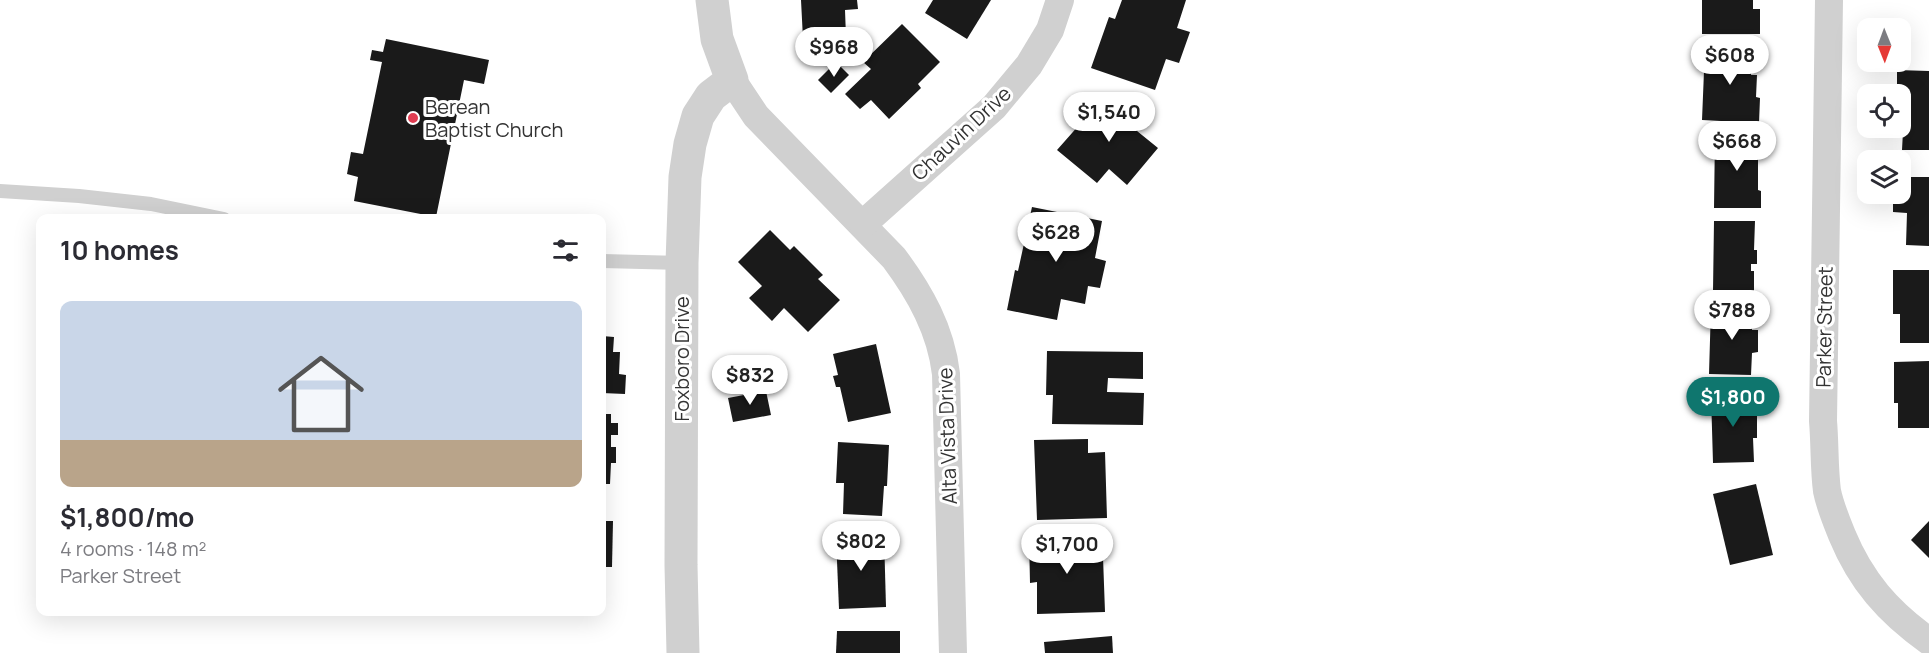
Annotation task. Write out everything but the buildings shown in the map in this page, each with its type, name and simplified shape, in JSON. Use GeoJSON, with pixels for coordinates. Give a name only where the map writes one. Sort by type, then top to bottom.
{"type":"FeatureCollection","features":[{"type":"Feature","properties":{"kind":"street"},"geometry":{"type":"LineString","coordinates":[[712,0],[717,39],[732,80]]}},
{"type":"Feature","properties":{"kind":"street","name":"Chauvin Drive"},"geometry":{"type":"LineString","coordinates":[[862,224],[994,107],[1034,56],[1050,30],[1060,0]]}},
{"type":"Feature","properties":{"kind":"street","name":"Parker Street"},"geometry":{"type":"LineString","coordinates":[[1828,0],[1823,421],[1827,490],[1832,511],[1852,559],[1868,584],[1887,607],[1920,634]]}},
{"type":"Feature","properties":{"kind":"street","name":"Alta Vista Drive"},"geometry":{"type":"LineString","coordinates":[[732,80],[756,116],[894,258],[912,282],[932,318],[944,359],[953,653]]}},
{"type":"Feature","properties":{"kind":"street","name":"Foxboro Drive"},"geometry":{"type":"LineString","coordinates":[[683,653],[682,263],[685,177],[690,144],[698,116],[711,96],[732,80]]}},
{"type":"Feature","properties":{"kind":"lane"},"geometry":{"type":"LineString","coordinates":[[0,191],[151,204],[200,214]]}},
{"type":"Feature","properties":{"kind":"lane"},"geometry":{"type":"LineString","coordinates":[[606,261],[682,263]]}},
{"type":"Feature","properties":{"kind":"place","name":"Berean Baptist Church"},"geometry":{"type":"Point","coordinates":[413,118]}}]}
